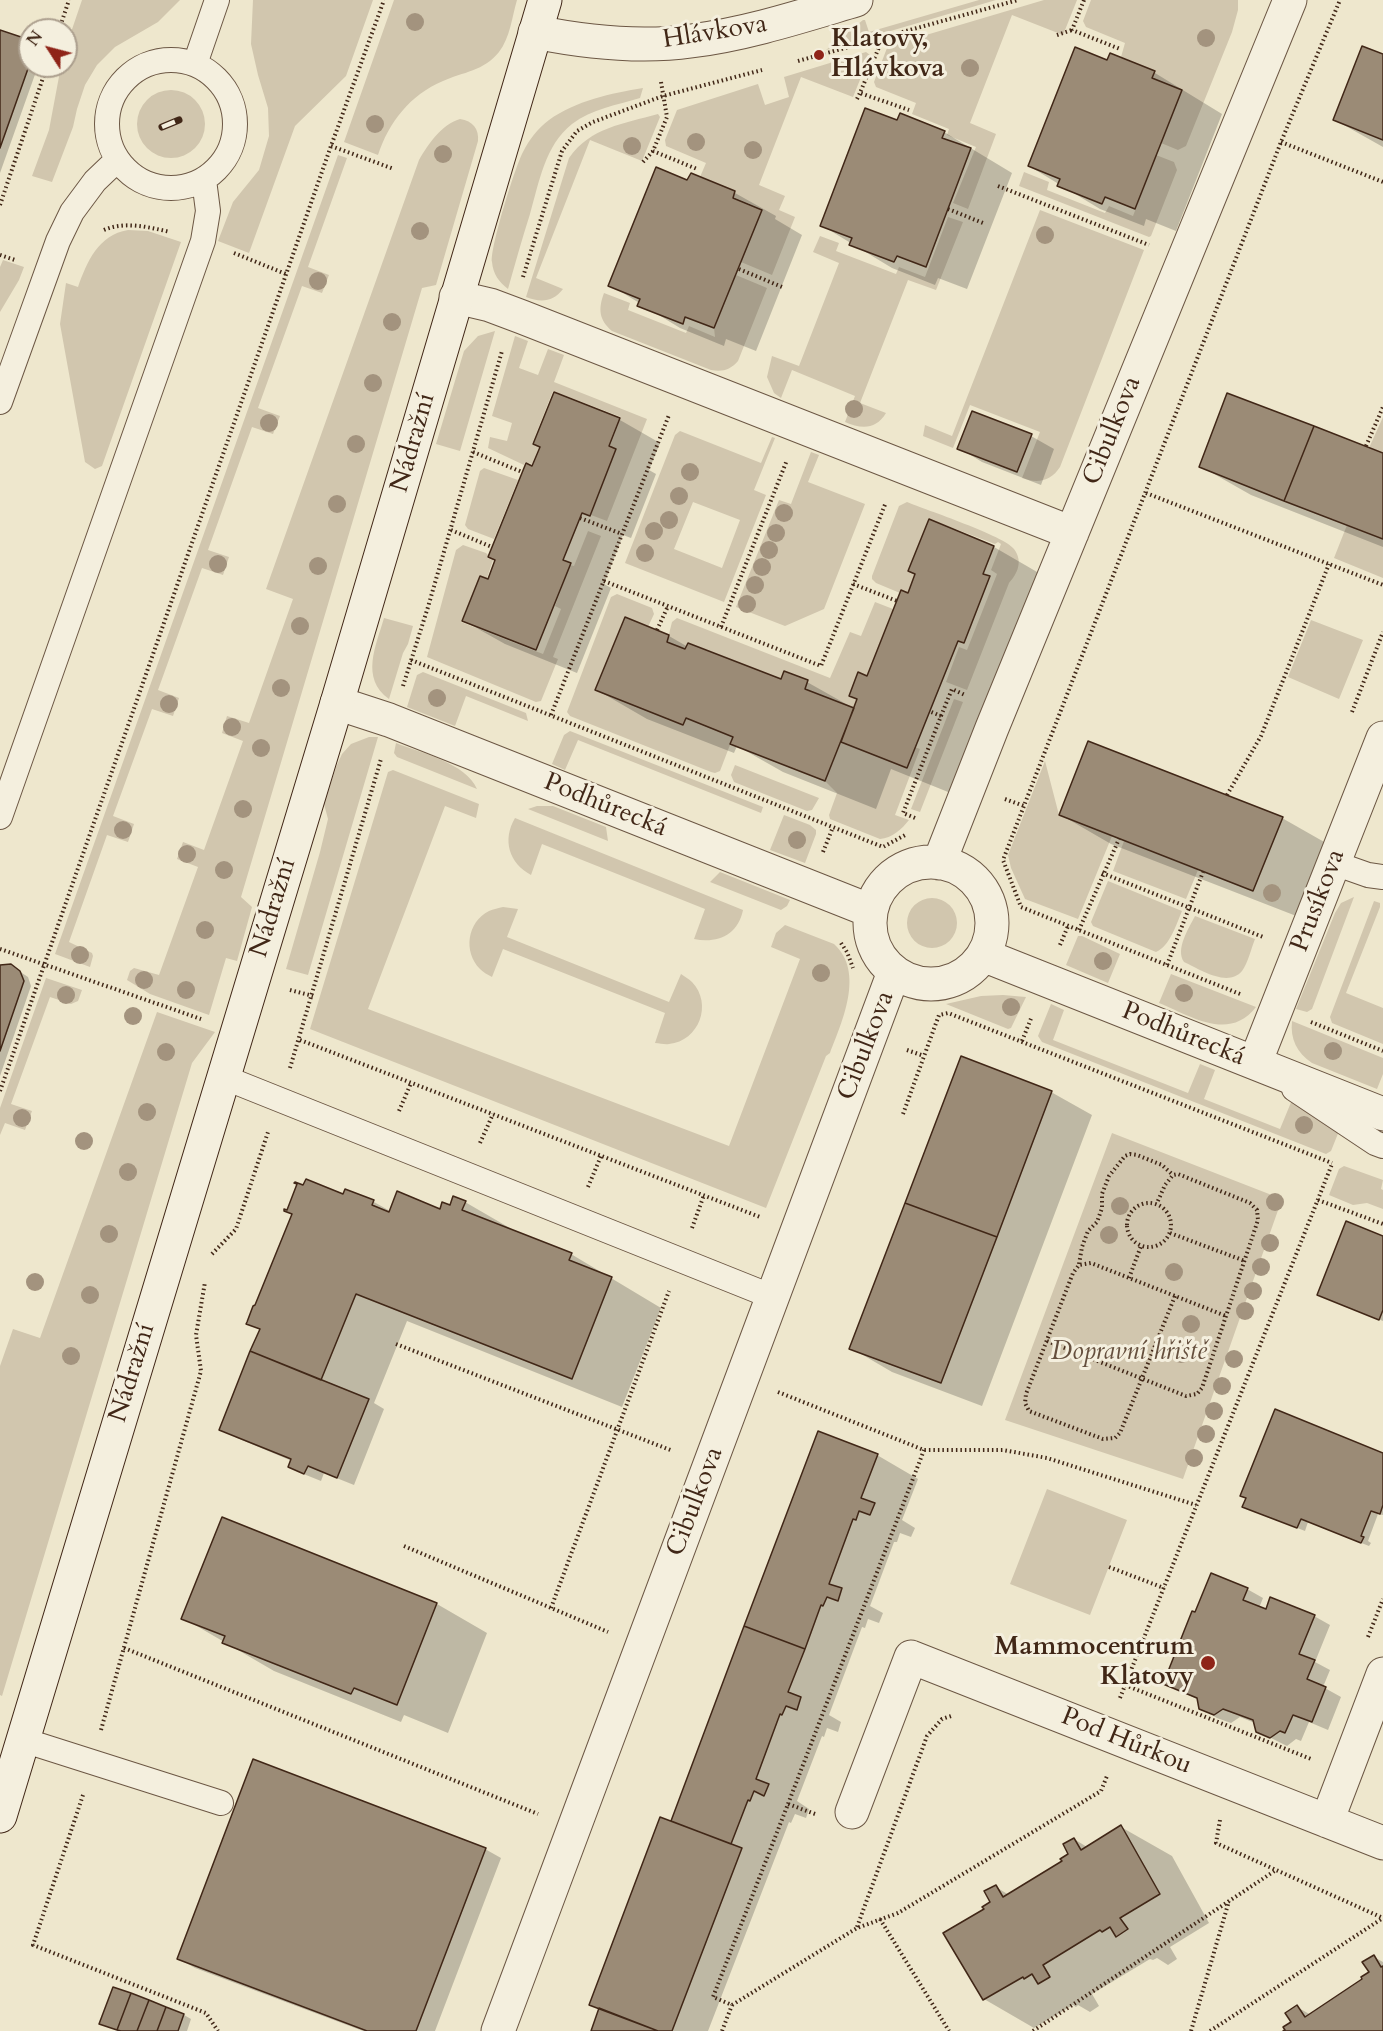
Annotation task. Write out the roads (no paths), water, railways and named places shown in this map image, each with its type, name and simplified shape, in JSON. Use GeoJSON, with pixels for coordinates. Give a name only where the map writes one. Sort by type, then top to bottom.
{"type":"FeatureCollection","features":[{"type":"Feature","properties":{"kind":"street","name":"Nádražní"},"geometry":{"type":"LineString","coordinates":[[0,1816],[337,703],[545,0]]}},
{"type":"Feature","properties":{"kind":"street","name":"Hlávkova"},"geometry":{"type":"LineString","coordinates":[[535,32],[611,42],[690,42],[792,19],[856,0]]}},
{"type":"Feature","properties":{"kind":"street","name":"Cibulkova"},"geometry":{"type":"LineString","coordinates":[[939,863],[1290,0]]}},
{"type":"Feature","properties":{"kind":"street"},"geometry":{"type":"LineString","coordinates":[[456,297],[490,305],[1072,533]]}},
{"type":"Feature","properties":{"kind":"street","name":"Podhůrecká"},"geometry":{"type":"LineString","coordinates":[[337,703],[389,720],[871,911]]}},
{"type":"Feature","properties":{"kind":"street","name":"Prusíkova"},"geometry":{"type":"LineString","coordinates":[[1255,1063],[1383,738]]}},
{"type":"Feature","properties":{"kind":"street"},"geometry":{"type":"LineString","coordinates":[[923,863],[939,863],[956,868],[970,876],[982,889],[990,905],[992,922],[990,939],[983,955],[963,976],[949,982],[920,984],[907,980],[894,972],[877,952],[872,938],[871,911],[881,891],[896,874],[923,863]]}},
{"type":"Feature","properties":{"kind":"street","name":"Podhůrecká"},"geometry":{"type":"LineString","coordinates":[[983,955],[1383,1114]]}},
{"type":"Feature","properties":{"kind":"street","name":"Cibulkova"},"geometry":{"type":"LineString","coordinates":[[498,2031],[894,972]]}},
{"type":"Feature","properties":{"kind":"street","name":"Pod Hůrkou"},"geometry":{"type":"LineString","coordinates":[[852,1812],[911,1658],[1383,1843]]}},
{"type":"Feature","properties":{"kind":"street"},"geometry":{"type":"LineString","coordinates":[[1327,1821],[1383,1674]]}},
{"type":"Feature","properties":{"kind":"lane"},"geometry":{"type":"LineString","coordinates":[[195,64],[218,0]]}},
{"type":"Feature","properties":{"kind":"lane"},"geometry":{"type":"LineString","coordinates":[[176,60],[195,64],[212,74],[231,100],[235,132],[230,151],[214,172],[204,180],[179,188],[166,189],[153,186],[130,174],[117,160],[109,142],[107,116],[123,81],[138,69],[157,61],[176,60]]}},
{"type":"Feature","properties":{"kind":"lane"},"geometry":{"type":"LineString","coordinates":[[0,402],[58,240],[72,212],[95,181],[117,160]]}},
{"type":"Feature","properties":{"kind":"lane"},"geometry":{"type":"LineString","coordinates":[[0,817],[203,241],[208,211],[204,180]]}},
{"type":"Feature","properties":{"kind":"lane"},"geometry":{"type":"LineString","coordinates":[[1334,862],[1368,875],[1383,877]]}},
{"type":"Feature","properties":{"kind":"lane"},"geometry":{"type":"LineString","coordinates":[[1255,1063],[1383,1146]]}},
{"type":"Feature","properties":{"kind":"lane"},"geometry":{"type":"LineString","coordinates":[[223,1077],[773,1298]]}},
{"type":"Feature","properties":{"kind":"lane"},"geometry":{"type":"LineString","coordinates":[[23,1740],[221,1803]]}},
{"type":"Feature","properties":{"kind":"railway"},"geometry":{"type":"LineString","coordinates":[[162,127],[179,120]]}},
{"type":"Feature","properties":{"kind":"place","name":"Klatovy, Hlávkova"},"geometry":{"type":"Point","coordinates":[819,55]}},
{"type":"Feature","properties":{"kind":"place","name":"Mammocentrum Klatovy"},"geometry":{"type":"Point","coordinates":[1208,1663]}},
{"type":"Feature","properties":{"kind":"park label","name":"Dopravní hřiště"},"geometry":{"type":"Point","coordinates":[1129,1353]}}]}
